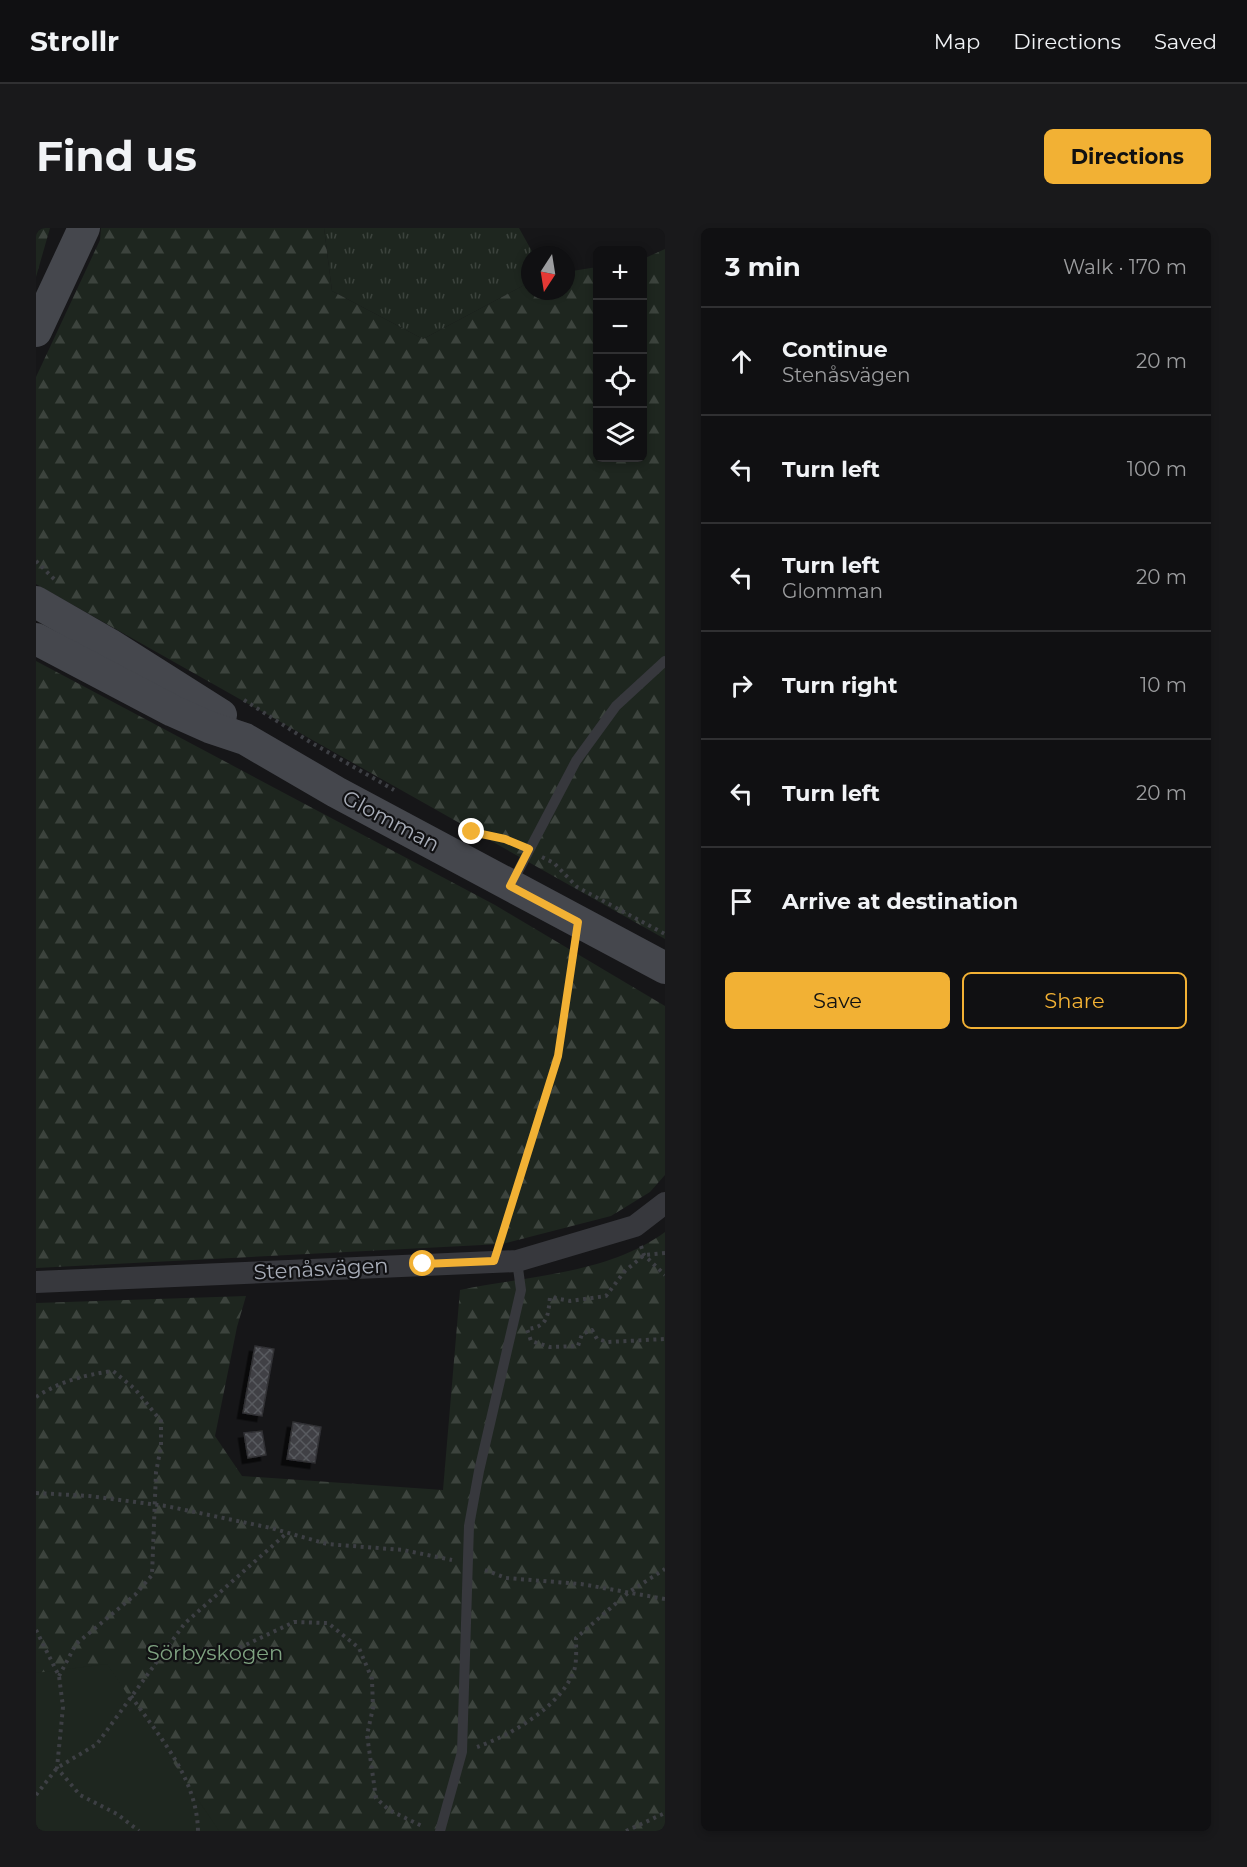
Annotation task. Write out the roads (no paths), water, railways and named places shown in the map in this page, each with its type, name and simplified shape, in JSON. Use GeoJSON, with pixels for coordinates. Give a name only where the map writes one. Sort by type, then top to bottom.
{"type":"FeatureCollection","features":[{"type":"Feature","properties":{"kind":"main road"},"geometry":{"type":"LineString","coordinates":[[36,331],[84,228]]}},
{"type":"Feature","properties":{"kind":"main road","name":"Glomman"},"geometry":{"type":"LineString","coordinates":[[36,602],[195,698],[219,714],[245,739]]}},
{"type":"Feature","properties":{"kind":"main road","name":"Glomman"},"geometry":{"type":"LineString","coordinates":[[36,639],[173,711],[209,727],[245,739],[336,792],[665,968]]}},
{"type":"Feature","properties":{"kind":"street","name":"Stenåsvägen"},"geometry":{"type":"LineString","coordinates":[[36,1282],[517,1261],[634,1226],[665,1203]]}},
{"type":"Feature","properties":{"kind":"lane"},"geometry":{"type":"LineString","coordinates":[[510,886],[576,761],[609,715],[665,661]]}},
{"type":"Feature","properties":{"kind":"lane"},"geometry":{"type":"LineString","coordinates":[[440,1831],[462,1752],[469,1526],[484,1447],[521,1290],[517,1261]]}},
{"type":"Feature","properties":{"kind":"park label","name":"Sörbyskogen"},"geometry":{"type":"Point","coordinates":[215,1653]}}]}
